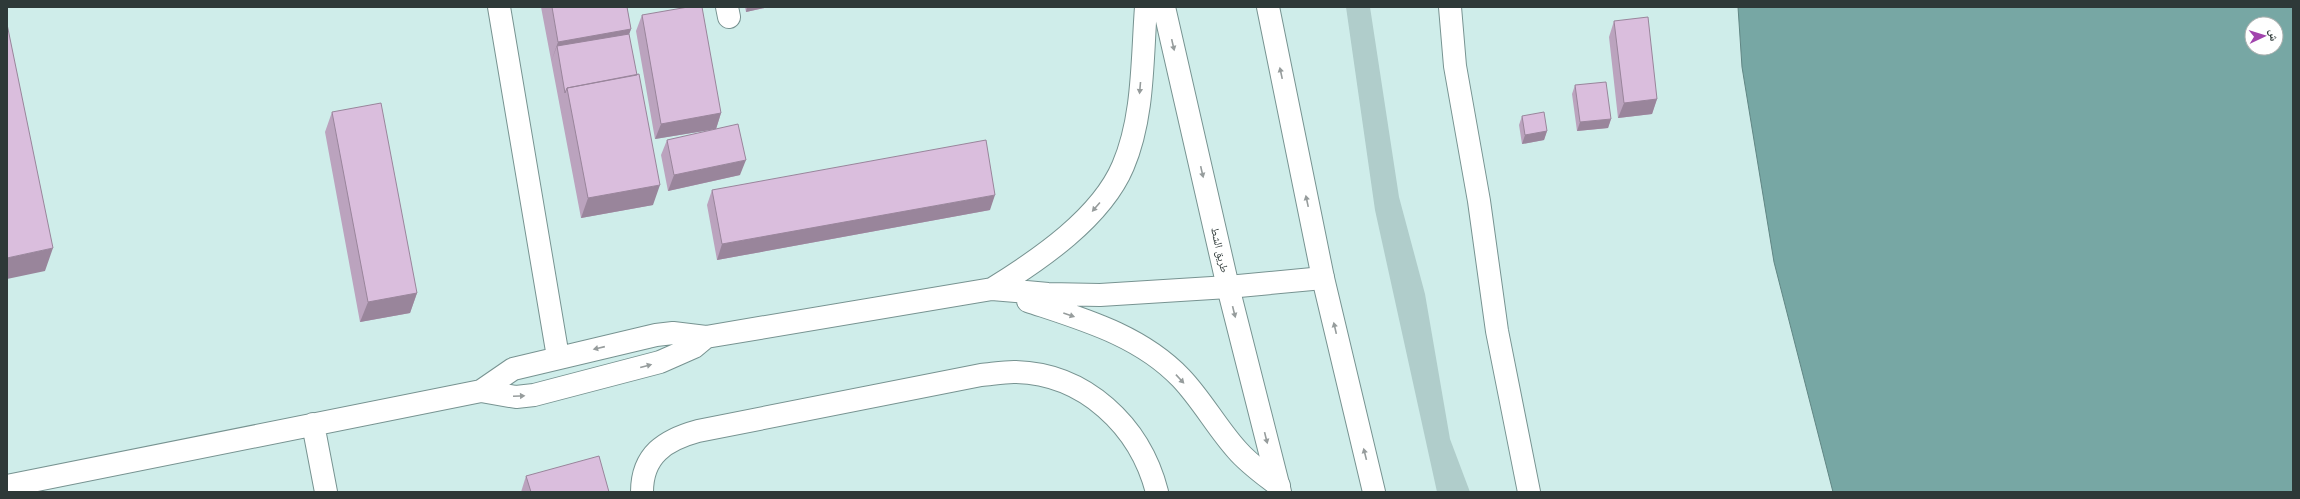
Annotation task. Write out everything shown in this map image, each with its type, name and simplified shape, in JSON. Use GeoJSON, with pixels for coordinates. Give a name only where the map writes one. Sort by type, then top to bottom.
{"type":"FeatureCollection","features":[{"type":"Feature","properties":{"kind":"main road"},"geometry":{"type":"LineString","coordinates":[[499,7],[558,357]]}},
{"type":"Feature","properties":{"kind":"main road"},"geometry":{"type":"LineString","coordinates":[[992,289],[1028,267],[1063,240],[1098,206],[1123,166],[1137,116],[1146,7]]}},
{"type":"Feature","properties":{"kind":"main road","name":"طريق الشط"},"geometry":{"type":"LineString","coordinates":[[1164,7],[1228,287],[1279,489]]}},
{"type":"Feature","properties":{"kind":"main road"},"geometry":{"type":"LineString","coordinates":[[1268,7],[1323,278],[1374,492]]}},
{"type":"Feature","properties":{"kind":"main road"},"geometry":{"type":"LineString","coordinates":[[1450,7],[1455,66],[1479,202],[1497,331],[1529,492]]}},
{"type":"Feature","properties":{"kind":"main road"},"geometry":{"type":"LineString","coordinates":[[481,391],[513,369],[558,357],[662,334],[690,334],[706,337],[992,289],[1048,294],[1100,295],[1228,287],[1323,278]]}},
{"type":"Feature","properties":{"kind":"main road"},"geometry":{"type":"LineString","coordinates":[[992,289],[1086,320],[1124,336],[1154,355],[1181,378],[1238,451],[1279,489]]}},
{"type":"Feature","properties":{"kind":"main road"},"geometry":{"type":"LineString","coordinates":[[7,486],[481,391],[516,397],[534,395],[660,362],[694,347],[706,337]]}},
{"type":"Feature","properties":{"kind":"main road"},"geometry":{"type":"LineString","coordinates":[[642,492],[642,481],[649,462],[661,446],[677,437],[698,431],[981,375],[1014,372],[1050,377],[1084,391],[1113,412],[1136,440],[1152,472],[1157,492]]}},
{"type":"Feature","properties":{"kind":"main road"},"geometry":{"type":"LineString","coordinates":[[313,424],[326,492]]}},
{"type":"Feature","properties":{"kind":"shaded area"},"geometry":{"type":"Polygon","coordinates":[[[1346,7],[1370,7],[1399,197],[1425,294],[1450,439],[1470,492],[1437,492],[1375,210],[1346,7]]]}},
{"type":"Feature","properties":{"kind":"shaded area"},"geometry":{"type":"Polygon","coordinates":[[[1738,7],[2293,7],[2293,492],[1833,492],[1774,262],[1742,67],[1738,7]]]}},
{"type":"Feature","properties":{"kind":"building"},"geometry":{"type":"Polygon","coordinates":[[[552,7],[627,7],[631,29],[558,42],[552,7]]]}},
{"type":"Feature","properties":{"kind":"building"},"geometry":{"type":"Polygon","coordinates":[[[688,7],[702,7],[721,113],[661,124],[642,15],[688,7]]]}},
{"type":"Feature","properties":{"kind":"building"},"geometry":{"type":"Polygon","coordinates":[[[1648,17],[1657,99],[1624,103],[1614,21],[1648,17]]]}},
{"type":"Feature","properties":{"kind":"building"},"geometry":{"type":"Polygon","coordinates":[[[7,24],[53,248],[7,258],[7,24]]]}},
{"type":"Feature","properties":{"kind":"building"},"geometry":{"type":"Polygon","coordinates":[[[629,34],[637,75],[567,88],[565,93],[557,46],[629,34]]]}},
{"type":"Feature","properties":{"kind":"building"},"geometry":{"type":"Polygon","coordinates":[[[639,74],[660,185],[588,198],[567,88],[639,74]]]}},
{"type":"Feature","properties":{"kind":"building"},"geometry":{"type":"Polygon","coordinates":[[[1606,82],[1611,119],[1580,122],[1575,85],[1606,82]]]}},
{"type":"Feature","properties":{"kind":"building"},"geometry":{"type":"Polygon","coordinates":[[[381,103],[417,293],[368,302],[332,112],[381,103]]]}},
{"type":"Feature","properties":{"kind":"building"},"geometry":{"type":"Polygon","coordinates":[[[1544,112],[1547,131],[1525,135],[1522,116],[1544,112]]]}},
{"type":"Feature","properties":{"kind":"building"},"geometry":{"type":"Polygon","coordinates":[[[738,124],[746,160],[674,175],[667,140],[738,124]]]}},
{"type":"Feature","properties":{"kind":"building"},"geometry":{"type":"Polygon","coordinates":[[[986,140],[995,195],[722,244],[712,190],[986,140]]]}},
{"type":"Feature","properties":{"kind":"building"},"geometry":{"type":"Polygon","coordinates":[[[599,456],[609,492],[531,492],[526,476],[599,456]]]}}]}
